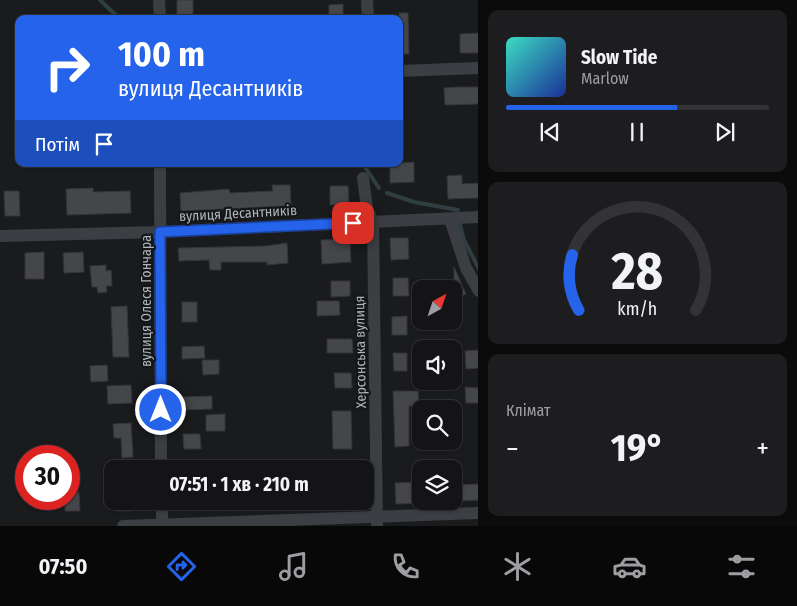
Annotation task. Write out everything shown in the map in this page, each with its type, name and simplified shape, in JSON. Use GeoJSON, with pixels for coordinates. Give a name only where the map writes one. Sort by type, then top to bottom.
{"type":"FeatureCollection","features":[{"type":"Feature","properties":{"kind":"street"},"geometry":{"type":"LineString","coordinates":[[160,0],[160,15]]}},
{"type":"Feature","properties":{"kind":"street"},"geometry":{"type":"LineString","coordinates":[[367,0],[368,15]]}},
{"type":"Feature","properties":{"kind":"street"},"geometry":{"type":"LineString","coordinates":[[403,71],[478,68]]}},
{"type":"Feature","properties":{"kind":"street","name":"вулиця Олеся Гончара"},"geometry":{"type":"LineString","coordinates":[[160,167],[162,460]]}},
{"type":"Feature","properties":{"kind":"street","name":"Херсонська вулиця"},"geometry":{"type":"LineString","coordinates":[[363,178],[367,208],[373,222],[377,522]]}},
{"type":"Feature","properties":{"kind":"street","name":"вулиця Десантників"},"geometry":{"type":"LineString","coordinates":[[0,236],[160,232],[478,217]]}},
{"type":"Feature","properties":{"kind":"street"},"geometry":{"type":"LineString","coordinates":[[450,218],[466,268],[478,291]]}},
{"type":"Feature","properties":{"kind":"street"},"geometry":{"type":"LineString","coordinates":[[162,510],[162,525]]}},
{"type":"Feature","properties":{"kind":"street"},"geometry":{"type":"LineString","coordinates":[[123,526],[377,522],[478,513]]}},
{"type":"Feature","properties":{"kind":"building"},"geometry":{"type":"Polygon","coordinates":[[[177,0],[193,0],[193,15],[177,15],[177,0]]]}},
{"type":"Feature","properties":{"kind":"building"},"geometry":{"type":"Polygon","coordinates":[[[343,4],[343,15],[329,15],[329,5],[343,4]]]}},
{"type":"Feature","properties":{"kind":"building"},"geometry":{"type":"Polygon","coordinates":[[[399,13],[408,13],[409,54],[403,54],[403,15],[399,15],[399,13]]]}},
{"type":"Feature","properties":{"kind":"building"},"geometry":{"type":"Polygon","coordinates":[[[478,33],[478,53],[460,53],[460,34],[478,33]]]}},
{"type":"Feature","properties":{"kind":"building"},"geometry":{"type":"Polygon","coordinates":[[[478,87],[478,104],[445,105],[444,88],[478,87]]]}},
{"type":"Feature","properties":{"kind":"building"},"geometry":{"type":"Polygon","coordinates":[[[414,162],[414,182],[390,183],[390,167],[403,167],[403,163],[414,162]]]}},
{"type":"Feature","properties":{"kind":"building"},"geometry":{"type":"Polygon","coordinates":[[[462,175],[462,184],[478,183],[478,198],[448,199],[447,176],[462,175]]]}},
{"type":"Feature","properties":{"kind":"building"},"geometry":{"type":"Polygon","coordinates":[[[272,185],[290,185],[291,206],[181,211],[180,193],[229,189],[230,193],[273,191],[272,185]]]}},
{"type":"Feature","properties":{"kind":"building"},"geometry":{"type":"Polygon","coordinates":[[[330,186],[348,186],[349,204],[330,205],[330,186]]]}},
{"type":"Feature","properties":{"kind":"building"},"geometry":{"type":"Polygon","coordinates":[[[93,188],[93,192],[130,191],[131,213],[67,215],[66,189],[93,188]]]}},
{"type":"Feature","properties":{"kind":"building"},"geometry":{"type":"Polygon","coordinates":[[[4,191],[19,191],[20,216],[5,216],[4,191]]]}},
{"type":"Feature","properties":{"kind":"building"},"geometry":{"type":"Polygon","coordinates":[[[390,238],[408,238],[409,259],[391,260],[390,238]]]}},
{"type":"Feature","properties":{"kind":"building"},"geometry":{"type":"Polygon","coordinates":[[[350,239],[351,262],[322,264],[321,240],[350,239]]]}},
{"type":"Feature","properties":{"kind":"building"},"geometry":{"type":"Polygon","coordinates":[[[287,243],[288,263],[267,265],[267,262],[221,262],[221,270],[210,270],[209,260],[179,261],[178,248],[266,246],[287,243]]]}},
{"type":"Feature","properties":{"kind":"building"},"geometry":{"type":"Polygon","coordinates":[[[44,252],[44,279],[25,279],[25,253],[44,252]]]}},
{"type":"Feature","properties":{"kind":"building"},"geometry":{"type":"Polygon","coordinates":[[[83,252],[84,272],[64,273],[63,253],[83,252]]]}},
{"type":"Feature","properties":{"kind":"building"},"geometry":{"type":"Polygon","coordinates":[[[106,265],[106,271],[111,270],[112,286],[106,286],[107,292],[98,293],[97,287],[92,287],[90,266],[106,265]]]}},
{"type":"Feature","properties":{"kind":"building"},"geometry":{"type":"Polygon","coordinates":[[[454,267],[460,280],[452,280],[454,279],[454,267]]]}},
{"type":"Feature","properties":{"kind":"building"},"geometry":{"type":"Polygon","coordinates":[[[393,278],[408,278],[409,296],[393,296],[393,278]]]}},
{"type":"Feature","properties":{"kind":"building"},"geometry":{"type":"Polygon","coordinates":[[[331,281],[350,281],[350,296],[331,297],[331,281]]]}},
{"type":"Feature","properties":{"kind":"building"},"geometry":{"type":"Polygon","coordinates":[[[462,285],[466,294],[462,296],[462,285]]]}},
{"type":"Feature","properties":{"kind":"building"},"geometry":{"type":"Polygon","coordinates":[[[317,301],[339,301],[340,315],[317,316],[317,301]]]}},
{"type":"Feature","properties":{"kind":"building"},"geometry":{"type":"Polygon","coordinates":[[[182,302],[197,302],[197,322],[182,322],[182,302]]]}},
{"type":"Feature","properties":{"kind":"building"},"geometry":{"type":"Polygon","coordinates":[[[127,306],[129,357],[113,357],[111,307],[127,306]]]}},
{"type":"Feature","properties":{"kind":"building"},"geometry":{"type":"Polygon","coordinates":[[[407,316],[407,335],[392,335],[392,317],[407,316]]]}},
{"type":"Feature","properties":{"kind":"building"},"geometry":{"type":"Polygon","coordinates":[[[327,339],[352,339],[353,353],[327,353],[327,339]]]}},
{"type":"Feature","properties":{"kind":"building"},"geometry":{"type":"Polygon","coordinates":[[[204,346],[205,358],[182,359],[182,347],[204,346]]]}},
{"type":"Feature","properties":{"kind":"building"},"geometry":{"type":"Polygon","coordinates":[[[478,350],[478,368],[466,369],[465,351],[478,350]]]}},
{"type":"Feature","properties":{"kind":"building"},"geometry":{"type":"Polygon","coordinates":[[[393,353],[407,353],[407,371],[394,371],[393,353]]]}},
{"type":"Feature","properties":{"kind":"building"},"geometry":{"type":"Polygon","coordinates":[[[202,360],[219,360],[219,374],[203,375],[202,360]]]}},
{"type":"Feature","properties":{"kind":"building"},"geometry":{"type":"Polygon","coordinates":[[[107,365],[108,381],[91,382],[90,366],[107,365]]]}},
{"type":"Feature","properties":{"kind":"building"},"geometry":{"type":"Polygon","coordinates":[[[334,373],[351,373],[352,388],[335,388],[334,373]]]}},
{"type":"Feature","properties":{"kind":"building"},"geometry":{"type":"Polygon","coordinates":[[[131,385],[132,403],[108,404],[107,386],[131,385]]]}},
{"type":"Feature","properties":{"kind":"building"},"geometry":{"type":"Polygon","coordinates":[[[465,387],[478,388],[478,403],[466,403],[465,387]]]}},
{"type":"Feature","properties":{"kind":"building"},"geometry":{"type":"Polygon","coordinates":[[[393,391],[418,391],[419,400],[412,400],[412,406],[409,406],[409,446],[395,447],[393,391]]]}},
{"type":"Feature","properties":{"kind":"building"},"geometry":{"type":"Polygon","coordinates":[[[212,396],[212,409],[182,410],[182,397],[212,396]]]}},
{"type":"Feature","properties":{"kind":"building"},"geometry":{"type":"Polygon","coordinates":[[[332,411],[351,411],[352,449],[333,449],[332,411]]]}},
{"type":"Feature","properties":{"kind":"building"},"geometry":{"type":"Polygon","coordinates":[[[225,414],[225,431],[206,431],[206,415],[225,414]]]}},
{"type":"Feature","properties":{"kind":"building"},"geometry":{"type":"Polygon","coordinates":[[[131,423],[133,457],[122,458],[121,438],[114,438],[113,424],[131,423]]]}},
{"type":"Feature","properties":{"kind":"building"},"geometry":{"type":"Polygon","coordinates":[[[183,434],[200,434],[201,449],[184,449],[183,434]]]}},
{"type":"Feature","properties":{"kind":"building"},"geometry":{"type":"Polygon","coordinates":[[[412,482],[412,503],[396,504],[395,483],[412,482]]]}},
{"type":"Feature","properties":{"kind":"building"},"geometry":{"type":"Polygon","coordinates":[[[478,484],[478,500],[462,501],[462,485],[478,484]]]}},
{"type":"Feature","properties":{"kind":"building"},"geometry":{"type":"Polygon","coordinates":[[[116,510],[132,510],[132,511],[116,510]]]}},
{"type":"Feature","properties":{"kind":"waterway"},"geometry":{"type":"LineString","coordinates":[[100,0],[116,15]]}},
{"type":"Feature","properties":{"kind":"waterway"},"geometry":{"type":"LineString","coordinates":[[365,167],[379,188]]}},
{"type":"Feature","properties":{"kind":"waterway"},"geometry":{"type":"LineString","coordinates":[[387,193],[414,202],[458,210]]}},
{"type":"Feature","properties":{"kind":"waterway"},"geometry":{"type":"LineString","coordinates":[[459,221],[464,240],[478,267]]}},
{"type":"Feature","properties":{"kind":"route"},"geometry":{"type":"LineString","coordinates":[[161,410],[160,232],[353,223]]}}]}
